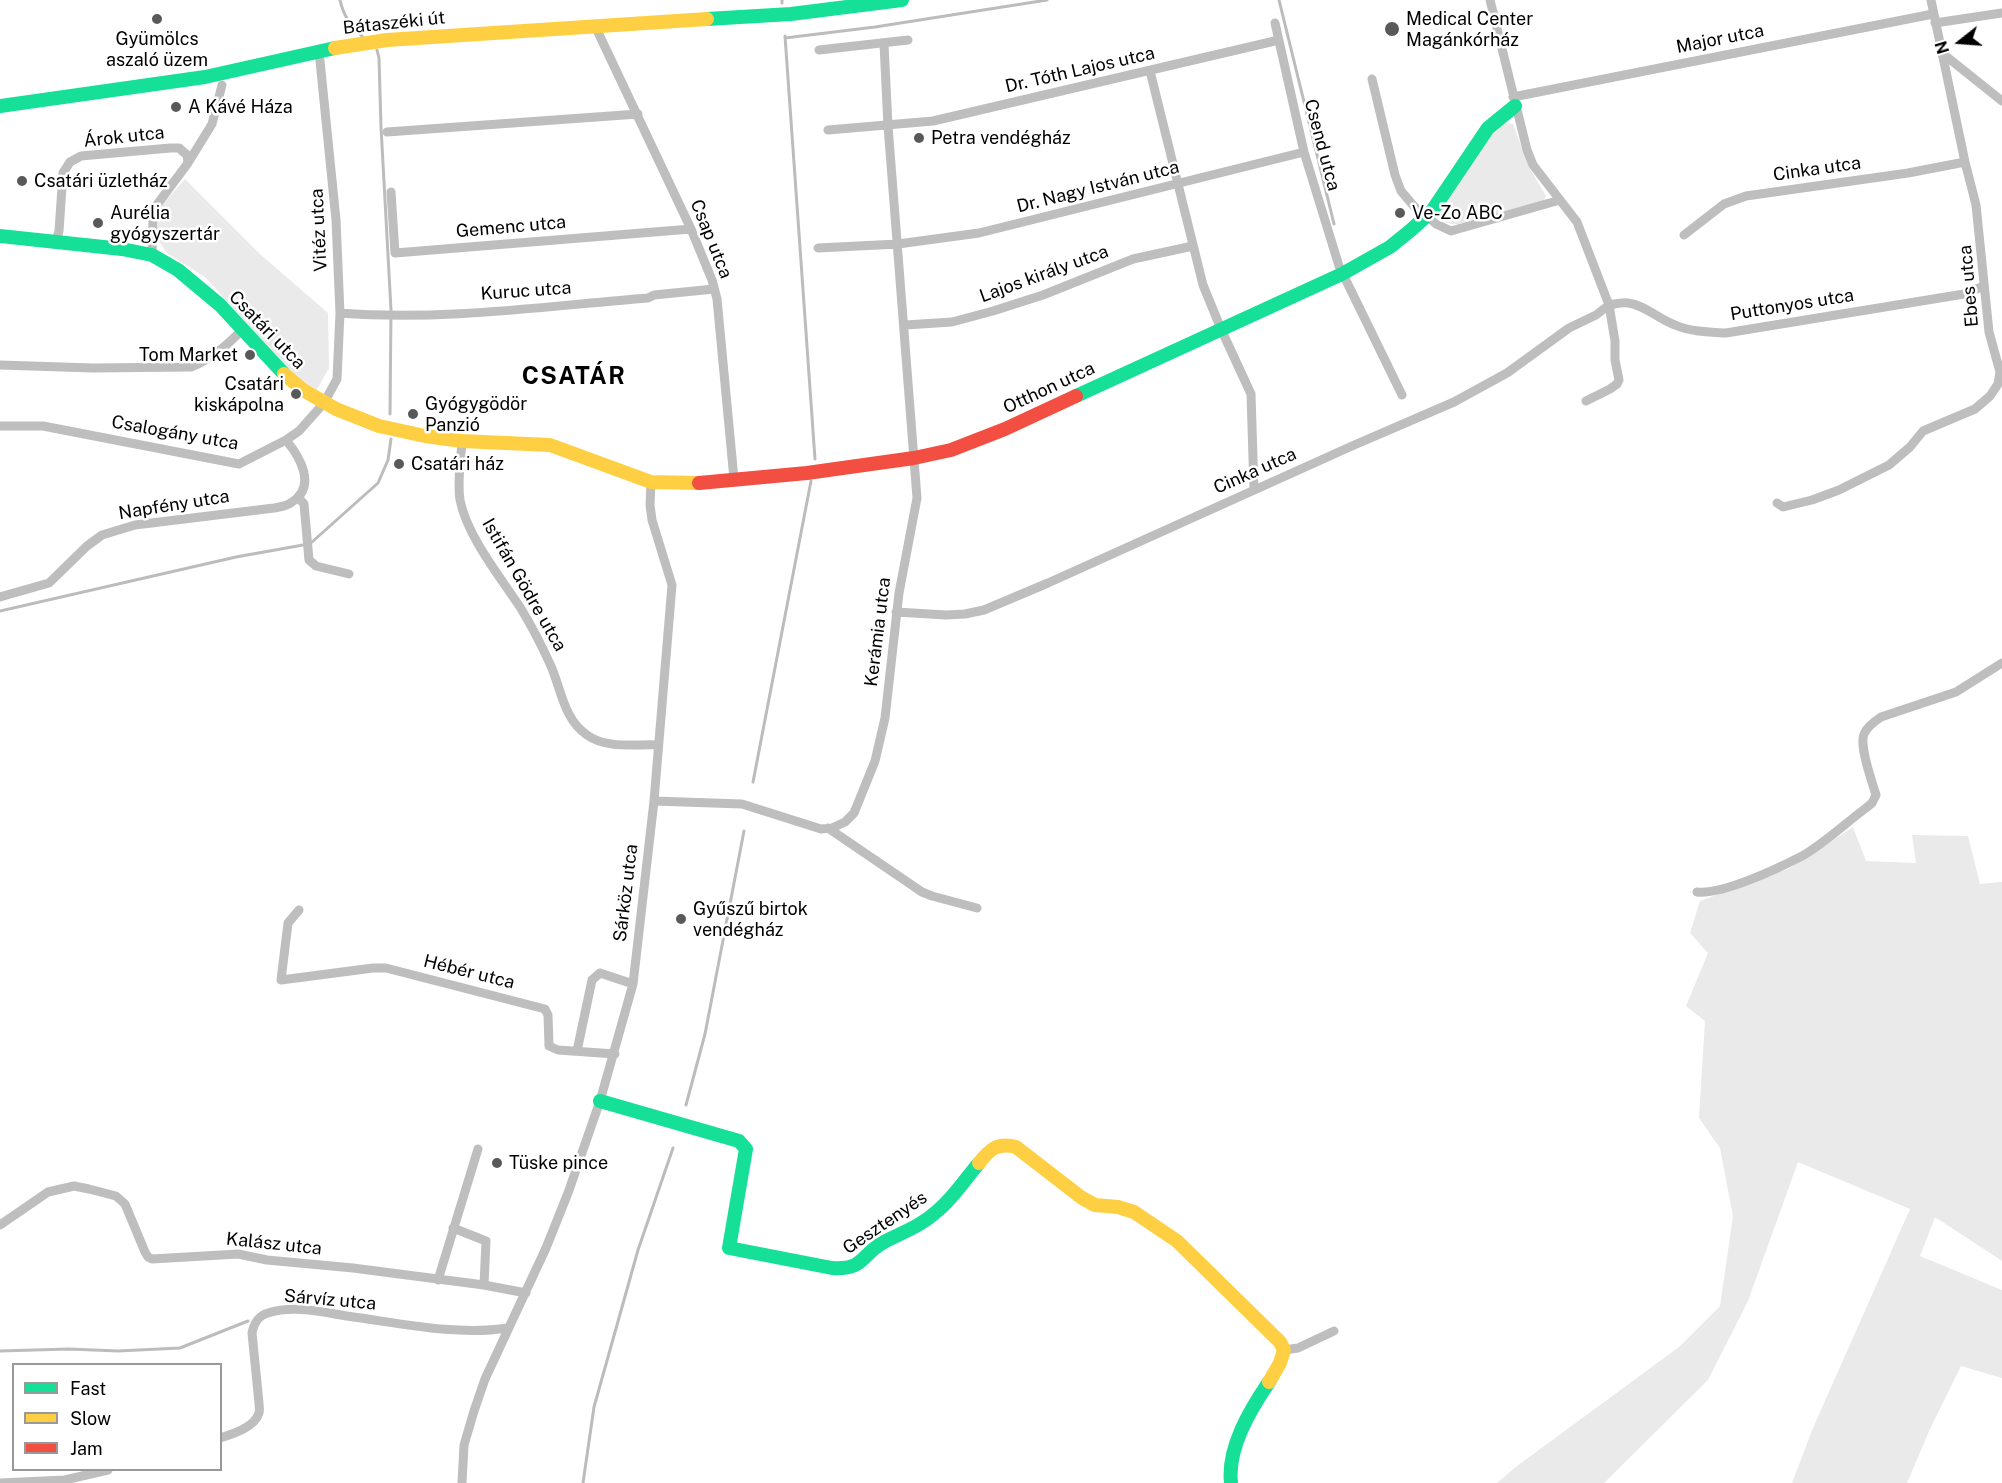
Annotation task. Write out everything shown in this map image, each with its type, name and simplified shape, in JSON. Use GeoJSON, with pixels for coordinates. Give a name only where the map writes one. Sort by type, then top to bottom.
{"type":"FeatureCollection","features":[{"type":"Feature","properties":{"kind":"street","name":"Bátaszéki út"},"geometry":{"type":"LineString","coordinates":[[0,106],[205,77],[319,51],[408,38],[774,16],[902,0]]}},
{"type":"Feature","properties":{"kind":"street"},"geometry":{"type":"LineString","coordinates":[[1490,0],[1514,102],[1533,165],[1577,222],[1609,305],[1619,380],[1610,389],[1586,401]]}},
{"type":"Feature","properties":{"kind":"street","name":"Ebes utca"},"geometry":{"type":"LineString","coordinates":[[1777,503],[1783,507],[1812,500],[1865,478],[1889,465],[1910,447],[1923,431],[1975,409],[1990,396],[1998,384],[2000,372],[1989,332],[1980,224],[1931,0]]}},
{"type":"Feature","properties":{"kind":"street","name":"Major utca"},"geometry":{"type":"LineString","coordinates":[[1514,102],[1934,19],[2002,13]]}},
{"type":"Feature","properties":{"kind":"street","name":"Csend utca"},"geometry":{"type":"LineString","coordinates":[[1275,23],[1304,152],[1342,274],[1401,395]]}},
{"type":"Feature","properties":{"kind":"street","name":"Csap utca"},"geometry":{"type":"LineString","coordinates":[[596,28],[691,229],[714,289],[734,479]]}},
{"type":"Feature","properties":{"kind":"street"},"geometry":{"type":"LineString","coordinates":[[819,50],[908,40]]}},
{"type":"Feature","properties":{"kind":"street","name":"Dr. Tóth Lajos utca"},"geometry":{"type":"LineString","coordinates":[[888,126],[933,121],[1279,40]]}},
{"type":"Feature","properties":{"kind":"street","name":"Kerámia utca"},"geometry":{"type":"LineString","coordinates":[[828,828],[845,822],[854,813],[874,760],[885,718],[896,612],[917,498],[888,126],[884,44]]}},
{"type":"Feature","properties":{"kind":"street","name":"Vitéz utca"},"geometry":{"type":"LineString","coordinates":[[319,51],[336,220],[340,313],[337,379],[324,403]]}},
{"type":"Feature","properties":{"kind":"street"},"geometry":{"type":"LineString","coordinates":[[1942,53],[2002,101]]}},
{"type":"Feature","properties":{"kind":"street"},"geometry":{"type":"LineString","coordinates":[[1150,71],[1203,285],[1251,394],[1254,490]]}},
{"type":"Feature","properties":{"kind":"street"},"geometry":{"type":"LineString","coordinates":[[1372,79],[1401,191],[1436,224],[1451,231],[1560,200]]}},
{"type":"Feature","properties":{"kind":"street"},"geometry":{"type":"LineString","coordinates":[[152,255],[153,220],[156,206],[188,163],[212,124],[222,85]]}},
{"type":"Feature","properties":{"kind":"street","name":"Otthon utca"},"geometry":{"type":"LineString","coordinates":[[651,482],[694,483],[807,473],[914,458],[951,450],[1005,429],[1342,274],[1387,250],[1426,217],[1488,128],[1514,102]]}},
{"type":"Feature","properties":{"kind":"street"},"geometry":{"type":"LineString","coordinates":[[387,132],[638,114]]}},
{"type":"Feature","properties":{"kind":"street"},"geometry":{"type":"LineString","coordinates":[[828,130],[888,126]]}},
{"type":"Feature","properties":{"kind":"street","name":"Árok utca"},"geometry":{"type":"LineString","coordinates":[[56,242],[59,231],[63,172],[70,162],[81,156],[170,148],[183,150],[187,155],[188,163]]}},
{"type":"Feature","properties":{"kind":"street","name":"Dr. Nagy István utca"},"geometry":{"type":"LineString","coordinates":[[898,244],[979,233],[1304,152]]}},
{"type":"Feature","properties":{"kind":"street","name":"Cinka utca"},"geometry":{"type":"LineString","coordinates":[[1684,235],[1725,204],[1746,196],[1908,173],[1965,162]]}},
{"type":"Feature","properties":{"kind":"street","name":"Gemenc utca"},"geometry":{"type":"LineString","coordinates":[[392,192],[395,253],[691,229]]}},
{"type":"Feature","properties":{"kind":"street","name":"Csatári utca"},"geometry":{"type":"LineString","coordinates":[[0,236],[122,249],[152,255],[199,285],[281,372],[303,390],[324,403],[379,426],[462,441],[550,446],[651,482]]}},
{"type":"Feature","properties":{"kind":"street"},"geometry":{"type":"LineString","coordinates":[[818,248],[898,244]]}},
{"type":"Feature","properties":{"kind":"street","name":"Lajos király utca"},"geometry":{"type":"LineString","coordinates":[[905,326],[952,322],[993,311],[1043,295],[1133,259],[1193,246]]}},
{"type":"Feature","properties":{"kind":"street","name":"Puttonyos utca"},"geometry":{"type":"LineString","coordinates":[[1609,305],[1627,303],[1643,307],[1656,317],[1675,326],[1697,332],[1726,333],[1964,294],[1984,286]]}},
{"type":"Feature","properties":{"kind":"street","name":"Kuruc utca"},"geometry":{"type":"LineString","coordinates":[[340,313],[399,316],[488,311],[648,298],[654,295],[714,289]]}},
{"type":"Feature","properties":{"kind":"street","name":"Cinka utca"},"geometry":{"type":"LineString","coordinates":[[896,612],[946,615],[984,610],[1048,583],[1454,402],[1507,373],[1569,328],[1596,315],[1609,305]]}},
{"type":"Feature","properties":{"kind":"street"},"geometry":{"type":"LineString","coordinates":[[0,365],[93,368],[192,367],[222,349],[242,330]]}},
{"type":"Feature","properties":{"kind":"street","name":"Csalogány utca"},"geometry":{"type":"LineString","coordinates":[[0,426],[43,426],[238,464],[299,431],[324,403]]}},
{"type":"Feature","properties":{"kind":"street"},"geometry":{"type":"LineString","coordinates":[[286,440],[304,467],[306,481],[298,497],[304,504],[309,560],[316,566],[349,574]]}},
{"type":"Feature","properties":{"kind":"street","name":"Istifán Gödre utca"},"geometry":{"type":"LineString","coordinates":[[462,441],[460,501],[467,519],[486,557],[538,639],[551,666],[562,700],[574,723],[586,735],[608,744],[658,745]]}},
{"type":"Feature","properties":{"kind":"street","name":"Sárköz utca"},"geometry":{"type":"LineString","coordinates":[[462,1483],[464,1445],[474,1411],[485,1379],[568,1193],[615,1054],[633,984],[654,801],[672,585],[652,520],[651,482]]}},
{"type":"Feature","properties":{"kind":"street","name":"Napfény utca"},"geometry":{"type":"LineString","coordinates":[[0,597],[49,583],[87,546],[117,529],[274,508],[291,504],[298,497]]}},
{"type":"Feature","properties":{"kind":"street"},"geometry":{"type":"LineString","coordinates":[[1697,892],[1707,893],[1726,889],[1803,855],[1866,808],[1876,795],[1863,746],[1864,734],[1872,723],[1881,717],[1956,692],[2002,663]]}},
{"type":"Feature","properties":{"kind":"street"},"geometry":{"type":"LineString","coordinates":[[654,801],[742,804],[820,829],[828,828],[922,892],[932,897],[977,908]]}},
{"type":"Feature","properties":{"kind":"street","name":"Hébér utca"},"geometry":{"type":"LineString","coordinates":[[299,910],[288,923],[281,980],[373,968],[397,971],[545,1009],[548,1015],[549,1046],[558,1050],[615,1054]]}},
{"type":"Feature","properties":{"kind":"street"},"geometry":{"type":"LineString","coordinates":[[577,1051],[595,975],[600,973],[633,984]]}},
{"type":"Feature","properties":{"kind":"street","name":"Gesztenyés"},"geometry":{"type":"LineString","coordinates":[[600,1101],[739,1141],[746,1149],[729,1248],[832,1268],[854,1267],[882,1243],[903,1234],[937,1212],[988,1152],[1006,1144],[1016,1146],[1082,1198],[1095,1205],[1118,1207],[1134,1212],[1177,1241],[1280,1342],[1284,1350]]}},
{"type":"Feature","properties":{"kind":"street"},"geometry":{"type":"LineString","coordinates":[[438,1280],[478,1149]]}},
{"type":"Feature","properties":{"kind":"street","name":"Kalász utca"},"geometry":{"type":"LineString","coordinates":[[0,1225],[48,1192],[74,1186],[116,1196],[125,1204],[145,1252],[152,1259],[238,1254],[267,1260],[353,1268],[484,1285],[525,1293]]}},
{"type":"Feature","properties":{"kind":"street"},"geometry":{"type":"LineString","coordinates":[[453,1228],[486,1241],[484,1285]]}},
{"type":"Feature","properties":{"kind":"street","name":"Sárvíz utca"},"geometry":{"type":"LineString","coordinates":[[222,1437],[253,1423],[259,1414],[260,1403],[252,1333],[258,1318],[267,1313],[296,1310],[436,1328],[487,1331],[508,1328]]}},
{"type":"Feature","properties":{"kind":"street"},"geometry":{"type":"LineString","coordinates":[[1231,1483],[1229,1467],[1237,1444],[1255,1403],[1280,1363],[1284,1350],[1298,1348],[1334,1331]]}},
{"type":"Feature","properties":{"kind":"street"},"geometry":{"type":"LineString","coordinates":[[0,1483],[65,1480],[104,1471]]}},
{"type":"Feature","properties":{"kind":"shaded area"},"geometry":{"type":"Polygon","coordinates":[[[1503,122],[1513,124],[1529,167],[1546,196],[1543,201],[1458,224],[1445,222],[1438,211],[1479,147],[1503,122]]]}},
{"type":"Feature","properties":{"kind":"shaded area"},"geometry":{"type":"Polygon","coordinates":[[[185,179],[260,254],[328,313],[329,368],[315,393],[290,371],[206,278],[167,253],[156,237],[161,206],[185,179]]]}},
{"type":"Feature","properties":{"kind":"shaded area"},"geometry":{"type":"Polygon","coordinates":[[[1853,827],[1866,861],[1916,863],[1912,835],[1968,836],[1980,884],[2002,882],[2002,1261],[1935,1217],[1920,1256],[2002,1290],[2002,1378],[1961,1366],[1907,1483],[1792,1483],[1813,1428],[1910,1209],[1798,1162],[1748,1301],[1708,1380],[1604,1483],[1497,1483],[1679,1347],[1720,1306],[1733,1216],[1720,1148],[1699,1118],[1705,1021],[1686,1006],[1708,953],[1690,933],[1700,901],[1790,868],[1853,827]]]}},
{"type":"Feature","properties":{"kind":"waterway"},"geometry":{"type":"LineString","coordinates":[[340,0],[348,20],[362,36]]}},
{"type":"Feature","properties":{"kind":"waterway"},"geometry":{"type":"LineString","coordinates":[[785,38],[875,27],[1047,0]]}},
{"type":"Feature","properties":{"kind":"waterway"},"geometry":{"type":"LineString","coordinates":[[1279,0],[1334,224]]}},
{"type":"Feature","properties":{"kind":"waterway"},"geometry":{"type":"LineString","coordinates":[[785,36],[815,459]]}},
{"type":"Feature","properties":{"kind":"waterway"},"geometry":{"type":"LineString","coordinates":[[377,50],[391,310],[390,414]]}},
{"type":"Feature","properties":{"kind":"waterway"},"geometry":{"type":"LineString","coordinates":[[312,542],[378,483],[388,460],[391,439]]}},
{"type":"Feature","properties":{"kind":"waterway"},"geometry":{"type":"LineString","coordinates":[[753,782],[811,481]]}},
{"type":"Feature","properties":{"kind":"waterway"},"geometry":{"type":"LineString","coordinates":[[0,611],[236,557],[303,545]]}},
{"type":"Feature","properties":{"kind":"waterway"},"geometry":{"type":"LineString","coordinates":[[686,1105],[705,1034],[744,831]]}},
{"type":"Feature","properties":{"kind":"waterway"},"geometry":{"type":"LineString","coordinates":[[583,1483],[594,1407],[638,1250],[673,1148]]}},
{"type":"Feature","properties":{"kind":"waterway"},"geometry":{"type":"LineString","coordinates":[[0,1351],[69,1349],[118,1351],[180,1348],[248,1321]]}},
{"type":"Feature","properties":{"kind":"traffic: fast"},"geometry":{"type":"LineString","coordinates":[[707,19],[791,14],[902,0]]}},
{"type":"Feature","properties":{"kind":"traffic: fast"},"geometry":{"type":"LineString","coordinates":[[0,106],[205,77],[335,48]]}},
{"type":"Feature","properties":{"kind":"traffic: fast"},"geometry":{"type":"LineString","coordinates":[[1076,396],[1342,274],[1390,247],[1432,211],[1488,128],[1515,106]]}},
{"type":"Feature","properties":{"kind":"traffic: fast"},"geometry":{"type":"LineString","coordinates":[[0,236],[122,249],[152,255],[178,270],[220,305],[284,374]]}},
{"type":"Feature","properties":{"kind":"traffic: fast"},"geometry":{"type":"LineString","coordinates":[[600,1101],[739,1141],[746,1149],[729,1248],[832,1268],[851,1267],[857,1264],[876,1247],[930,1217],[948,1201],[979,1163]]}},
{"type":"Feature","properties":{"kind":"traffic: fast"},"geometry":{"type":"LineString","coordinates":[[1231,1483],[1236,1443],[1254,1405],[1269,1382]]}},
{"type":"Feature","properties":{"kind":"traffic: slow"},"geometry":{"type":"LineString","coordinates":[[335,48],[387,40],[707,19]]}},
{"type":"Feature","properties":{"kind":"traffic: slow"},"geometry":{"type":"LineString","coordinates":[[284,374],[303,390],[336,409],[379,426],[462,441],[550,445],[651,482],[699,483]]}},
{"type":"Feature","properties":{"kind":"traffic: slow"},"geometry":{"type":"LineString","coordinates":[[979,1163],[999,1146],[1016,1147],[1082,1198],[1095,1205],[1118,1207],[1134,1212],[1177,1241],[1280,1342],[1284,1350],[1280,1363],[1269,1382]]}},
{"type":"Feature","properties":{"kind":"traffic: jam"},"geometry":{"type":"LineString","coordinates":[[699,483],[807,473],[914,458],[951,450],[1005,429],[1076,396]]}},
{"type":"Feature","properties":{"kind":"place","name":"Gyümölcs aszaló üzem"},"geometry":{"type":"Point","coordinates":[157,19]}},
{"type":"Feature","properties":{"kind":"place","name":"Medical Center Magánkórház"},"geometry":{"type":"Point","coordinates":[1392,29]}},
{"type":"Feature","properties":{"kind":"place","name":"A Kávé Háza"},"geometry":{"type":"Point","coordinates":[176,107]}},
{"type":"Feature","properties":{"kind":"place","name":"Petra vendégház"},"geometry":{"type":"Point","coordinates":[919,138]}},
{"type":"Feature","properties":{"kind":"place","name":"Csatári üzletház"},"geometry":{"type":"Point","coordinates":[22,181]}},
{"type":"Feature","properties":{"kind":"place","name":"Ve-Zo ABC"},"geometry":{"type":"Point","coordinates":[1400,213]}},
{"type":"Feature","properties":{"kind":"place","name":"Aurélia gyógyszertár"},"geometry":{"type":"Point","coordinates":[98,223]}},
{"type":"Feature","properties":{"kind":"place","name":"Tom Market"},"geometry":{"type":"Point","coordinates":[250,355]}},
{"type":"Feature","properties":{"kind":"place","name":"Csatári kiskápolna"},"geometry":{"type":"Point","coordinates":[296,394]}},
{"type":"Feature","properties":{"kind":"place","name":"Gyógygödör Panzió"},"geometry":{"type":"Point","coordinates":[413,414]}},
{"type":"Feature","properties":{"kind":"place","name":"Csatári ház"},"geometry":{"type":"Point","coordinates":[399,464]}},
{"type":"Feature","properties":{"kind":"place","name":"Gyűszű birtok vendégház"},"geometry":{"type":"Point","coordinates":[681,919]}},
{"type":"Feature","properties":{"kind":"place","name":"Tüske pince"},"geometry":{"type":"Point","coordinates":[497,1163]}},
{"type":"Feature","properties":{"kind":"district","name":"CSATÁR"},"geometry":{"type":"Point","coordinates":[574,377]}}]}
